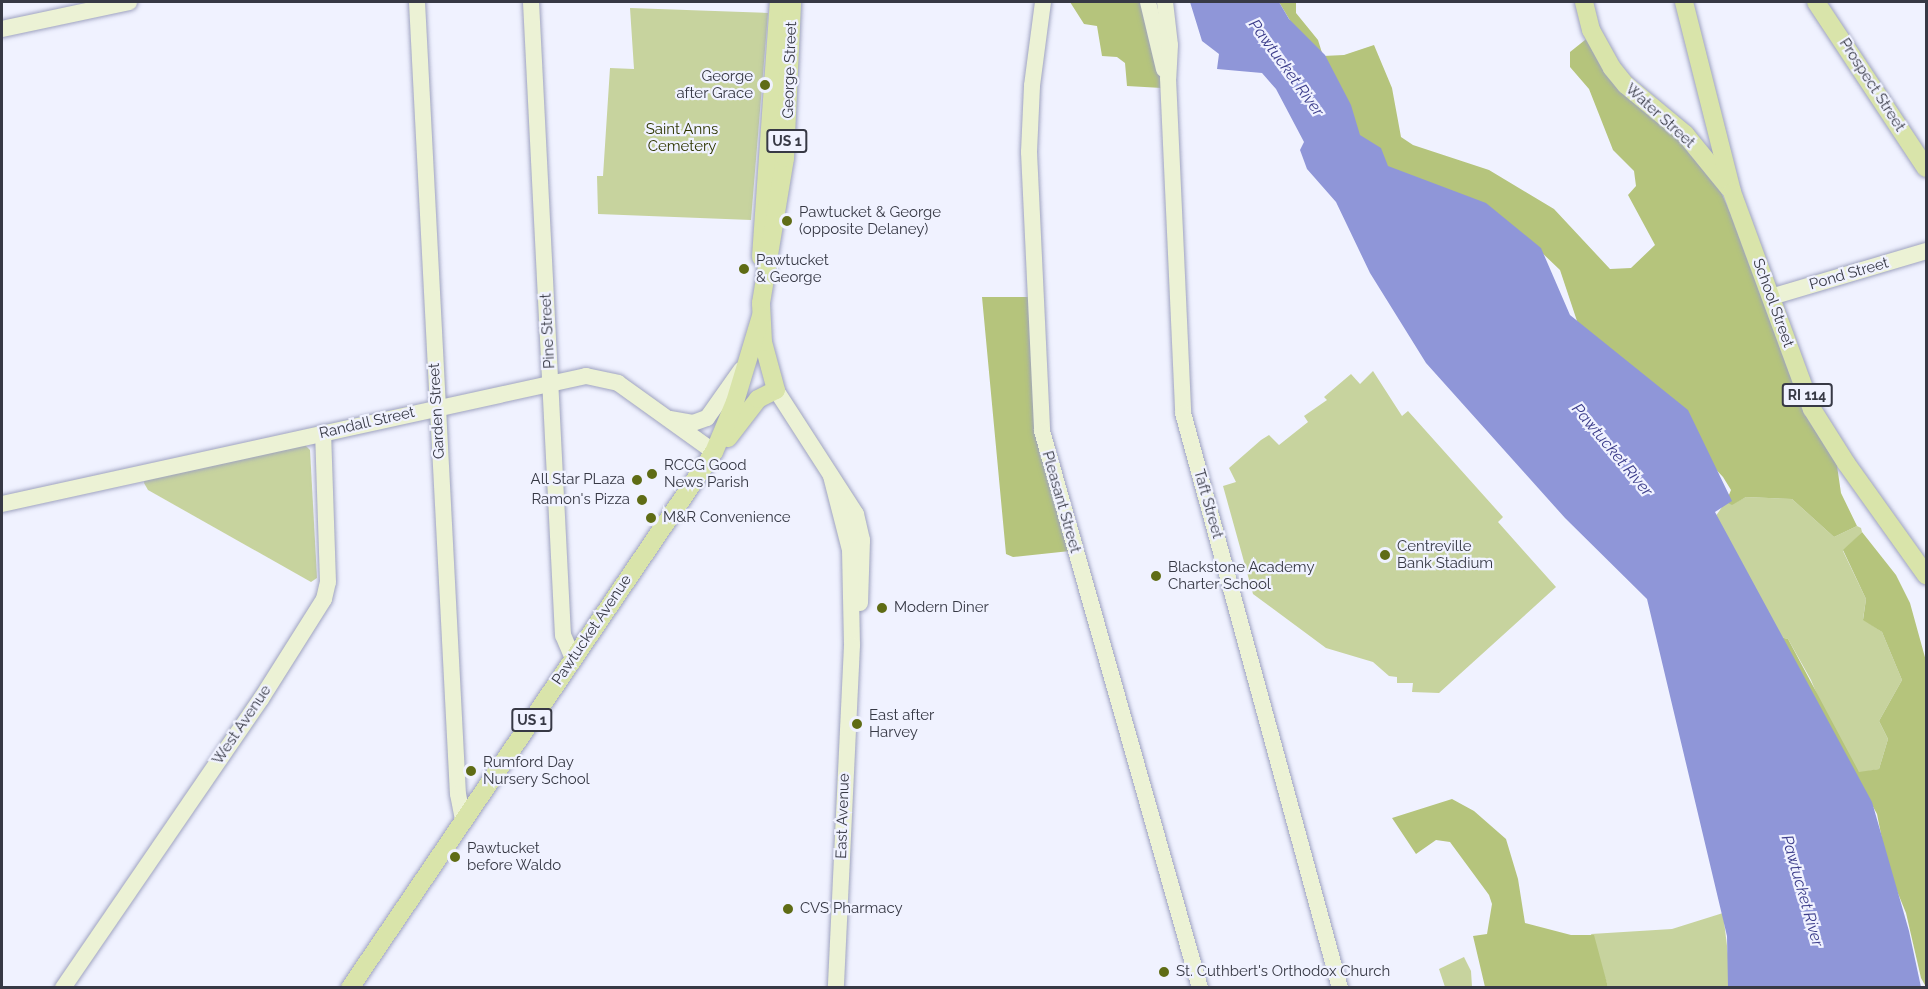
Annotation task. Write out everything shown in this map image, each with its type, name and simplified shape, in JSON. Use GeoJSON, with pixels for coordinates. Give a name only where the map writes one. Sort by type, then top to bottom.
{"type":"FeatureCollection","features":[{"type":"Feature","properties":{"kind":"main road","name":"George Street"},"geometry":{"type":"LineString","coordinates":[[776,390],[765,352],[761,316],[763,280],[761,229],[779,2]]}},
{"type":"Feature","properties":{"kind":"main road","name":"George Street"},"geometry":{"type":"LineString","coordinates":[[763,280],[780,197],[789,113],[792,2]]}},
{"type":"Feature","properties":{"kind":"main road"},"geometry":{"type":"LineString","coordinates":[[789,113],[802,2]]}},
{"type":"Feature","properties":{"kind":"main road","name":"Water Street"},"geometry":{"type":"LineString","coordinates":[[1584,2],[1591,30],[1612,68],[1626,85],[1685,134],[1732,192]]}},
{"type":"Feature","properties":{"kind":"main road","name":"School Street"},"geometry":{"type":"LineString","coordinates":[[1684,2],[1732,192],[1812,409],[1846,463],[1926,575]]}},
{"type":"Feature","properties":{"kind":"main road","name":"Prospect Street"},"geometry":{"type":"LineString","coordinates":[[1816,2],[1926,168]]}},
{"type":"Feature","properties":{"kind":"main road","name":"Pawtucket Avenue"},"geometry":{"type":"LineString","coordinates":[[714,452],[750,357],[761,316]]}},
{"type":"Feature","properties":{"kind":"main road","name":"Pawtucket Avenue"},"geometry":{"type":"LineString","coordinates":[[350,987],[714,452],[758,399],[776,390]]}},
{"type":"Feature","properties":{"kind":"street"},"geometry":{"type":"LineString","coordinates":[[2,29],[129,2]]}},
{"type":"Feature","properties":{"kind":"street","name":"Garden Street"},"geometry":{"type":"LineString","coordinates":[[417,2],[436,408],[458,794],[463,820]]}},
{"type":"Feature","properties":{"kind":"street","name":"Pine Street"},"geometry":{"type":"LineString","coordinates":[[531,2],[563,635],[573,659]]}},
{"type":"Feature","properties":{"kind":"street","name":"Pleasant Street"},"geometry":{"type":"LineString","coordinates":[[1043,2],[1032,86],[1029,152],[1041,425],[1200,987]]}},
{"type":"Feature","properties":{"kind":"street","name":"Taft Street"},"geometry":{"type":"LineString","coordinates":[[1148,2],[1168,78]]}},
{"type":"Feature","properties":{"kind":"street","name":"Taft Street"},"geometry":{"type":"LineString","coordinates":[[1165,2],[1170,45],[1168,78],[1185,422],[1340,987]]}},
{"type":"Feature","properties":{"kind":"street","name":"Pond Street"},"geometry":{"type":"LineString","coordinates":[[1771,297],[1926,251]]}},
{"type":"Feature","properties":{"kind":"street"},"geometry":{"type":"LineString","coordinates":[[666,418],[693,423],[707,418],[719,406],[750,357]]}},
{"type":"Feature","properties":{"kind":"street","name":"Randall Street"},"geometry":{"type":"LineString","coordinates":[[2,504],[586,376],[610,380],[714,452]]}},
{"type":"Feature","properties":{"kind":"street","name":"George Street"},"geometry":{"type":"LineString","coordinates":[[776,390],[831,476],[852,504]]}},
{"type":"Feature","properties":{"kind":"street","name":"West Avenue"},"geometry":{"type":"LineString","coordinates":[[63,987],[261,699],[324,599],[328,582],[322,433]]}},
{"type":"Feature","properties":{"kind":"street","name":"East Avenue"},"geometry":{"type":"LineString","coordinates":[[831,476],[855,540]]}},
{"type":"Feature","properties":{"kind":"street","name":"East Avenue"},"geometry":{"type":"LineString","coordinates":[[836,987],[852,645],[855,540],[852,504]]}},
{"type":"Feature","properties":{"kind":"green space"},"geometry":{"type":"Polygon","coordinates":[[[1070,2],[1164,2],[1162,88],[1127,86],[1125,63],[1117,57],[1102,56],[1097,26],[1084,24],[1070,2]]]}},
{"type":"Feature","properties":{"kind":"green space"},"geometry":{"type":"Polygon","coordinates":[[[1279,2],[1296,2],[1296,13],[1318,40],[1323,56],[1344,55],[1374,45],[1392,88],[1401,137],[1413,145],[1489,170],[1554,209],[1610,269],[1631,268],[1655,245],[1628,195],[1636,186],[1634,171],[1613,150],[1589,89],[1570,67],[1570,52],[1590,36],[1712,172],[1834,445],[1841,493],[1857,526],[1834,537],[1792,499],[1746,497],[1732,505],[1726,502],[1731,490],[1723,477],[1577,321],[1560,270],[1537,248],[1376,165],[1279,2]]]}},
{"type":"Feature","properties":{"kind":"green space","name":"Saint Anns Cemetery"},"geometry":{"type":"Polygon","coordinates":[[[630,8],[768,13],[751,220],[598,214],[597,176],[603,176],[610,68],[634,69],[630,8]]]}},
{"type":"Feature","properties":{"kind":"green space"},"geometry":{"type":"Polygon","coordinates":[[[982,297],[1037,297],[1041,417],[1070,551],[1013,557],[1006,554],[982,297]]]}},
{"type":"Feature","properties":{"kind":"green space","name":"Centreville Bank Stadium"},"geometry":{"type":"Polygon","coordinates":[[[1373,371],[1402,416],[1408,411],[1503,517],[1498,522],[1556,587],[1439,693],[1412,692],[1413,683],[1397,683],[1397,677],[1389,676],[1373,662],[1326,648],[1253,594],[1223,486],[1236,482],[1229,468],[1261,440],[1269,435],[1279,445],[1308,422],[1304,416],[1327,400],[1324,397],[1351,374],[1360,384],[1373,371]]]}},
{"type":"Feature","properties":{"kind":"green space"},"geometry":{"type":"Polygon","coordinates":[[[305,445],[310,450],[317,578],[311,582],[148,490],[144,483],[145,477],[305,445]]]}},
{"type":"Feature","properties":{"kind":"green space"},"geometry":{"type":"Polygon","coordinates":[[[1746,497],[1792,499],[1834,537],[1857,526],[1861,528],[1862,532],[1843,551],[1866,599],[1863,619],[1882,632],[1902,680],[1879,721],[1888,739],[1879,769],[1859,773],[1827,719],[1811,680],[1788,639],[1780,637],[1715,517],[1727,500],[1732,504],[1746,497]]]}},
{"type":"Feature","properties":{"kind":"green space"},"geometry":{"type":"Polygon","coordinates":[[[1862,532],[1896,575],[1910,603],[1926,661],[1926,987],[1921,978],[1906,913],[1888,869],[1877,814],[1780,637],[1788,639],[1859,772],[1879,769],[1888,739],[1879,721],[1902,680],[1882,632],[1863,620],[1866,599],[1843,550],[1862,532]]]}},
{"type":"Feature","properties":{"kind":"green space"},"geometry":{"type":"Polygon","coordinates":[[[1452,799],[1474,811],[1506,839],[1518,879],[1525,923],[1571,935],[1594,935],[1608,987],[1485,987],[1473,936],[1487,934],[1492,904],[1489,895],[1450,842],[1436,840],[1416,854],[1392,818],[1452,799]]]}},
{"type":"Feature","properties":{"kind":"green space"},"geometry":{"type":"Polygon","coordinates":[[[1723,913],[1732,987],[1608,987],[1591,934],[1672,929],[1723,913]]]}},
{"type":"Feature","properties":{"kind":"green space"},"geometry":{"type":"Polygon","coordinates":[[[1464,957],[1471,971],[1472,987],[1445,987],[1439,969],[1464,957]]]}},
{"type":"Feature","properties":{"kind":"water","name":"Pawtucket River"},"geometry":{"type":"Polygon","coordinates":[[[1190,2],[1279,2],[1289,19],[1325,55],[1351,105],[1360,135],[1381,148],[1388,166],[1486,203],[1541,248],[1570,315],[1688,410],[1732,501],[1715,512],[1872,802],[1909,931],[1921,987],[1728,987],[1727,936],[1647,599],[1565,518],[1426,363],[1370,273],[1336,202],[1307,169],[1300,150],[1304,142],[1276,89],[1262,73],[1217,69],[1219,54],[1202,41],[1190,2]]]}},
{"type":"Feature","properties":{"kind":"place","name":"George after Grace"},"geometry":{"type":"Point","coordinates":[765,85]}},
{"type":"Feature","properties":{"kind":"place","name":"Pawtucket & George (opposite Delaney)"},"geometry":{"type":"Point","coordinates":[787,221]}},
{"type":"Feature","properties":{"kind":"place","name":"Pawtucket & George"},"geometry":{"type":"Point","coordinates":[744,269]}},
{"type":"Feature","properties":{"kind":"place","name":"RCCG Good News Parish"},"geometry":{"type":"Point","coordinates":[652,474]}},
{"type":"Feature","properties":{"kind":"place","name":"All Star PLaza"},"geometry":{"type":"Point","coordinates":[637,480]}},
{"type":"Feature","properties":{"kind":"place","name":"Ramon's Pizza"},"geometry":{"type":"Point","coordinates":[642,500]}},
{"type":"Feature","properties":{"kind":"place","name":"M&R Convenience"},"geometry":{"type":"Point","coordinates":[651,518]}},
{"type":"Feature","properties":{"kind":"place","name":"Centreville Bank Stadium"},"geometry":{"type":"Point","coordinates":[1385,555]}},
{"type":"Feature","properties":{"kind":"place","name":"Blackstone Academy Charter School"},"geometry":{"type":"Point","coordinates":[1156,576]}},
{"type":"Feature","properties":{"kind":"place","name":"Modern Diner"},"geometry":{"type":"Point","coordinates":[882,608]}},
{"type":"Feature","properties":{"kind":"place","name":"East after Harvey"},"geometry":{"type":"Point","coordinates":[857,724]}},
{"type":"Feature","properties":{"kind":"place","name":"Rumford Day Nursery School"},"geometry":{"type":"Point","coordinates":[471,771]}},
{"type":"Feature","properties":{"kind":"place","name":"Pawtucket before Waldo"},"geometry":{"type":"Point","coordinates":[455,857]}},
{"type":"Feature","properties":{"kind":"place","name":"CVS Pharmacy"},"geometry":{"type":"Point","coordinates":[788,909]}},
{"type":"Feature","properties":{"kind":"place","name":"St. Cuthbert's Orthodox Church"},"geometry":{"type":"Point","coordinates":[1164,972]}}]}
